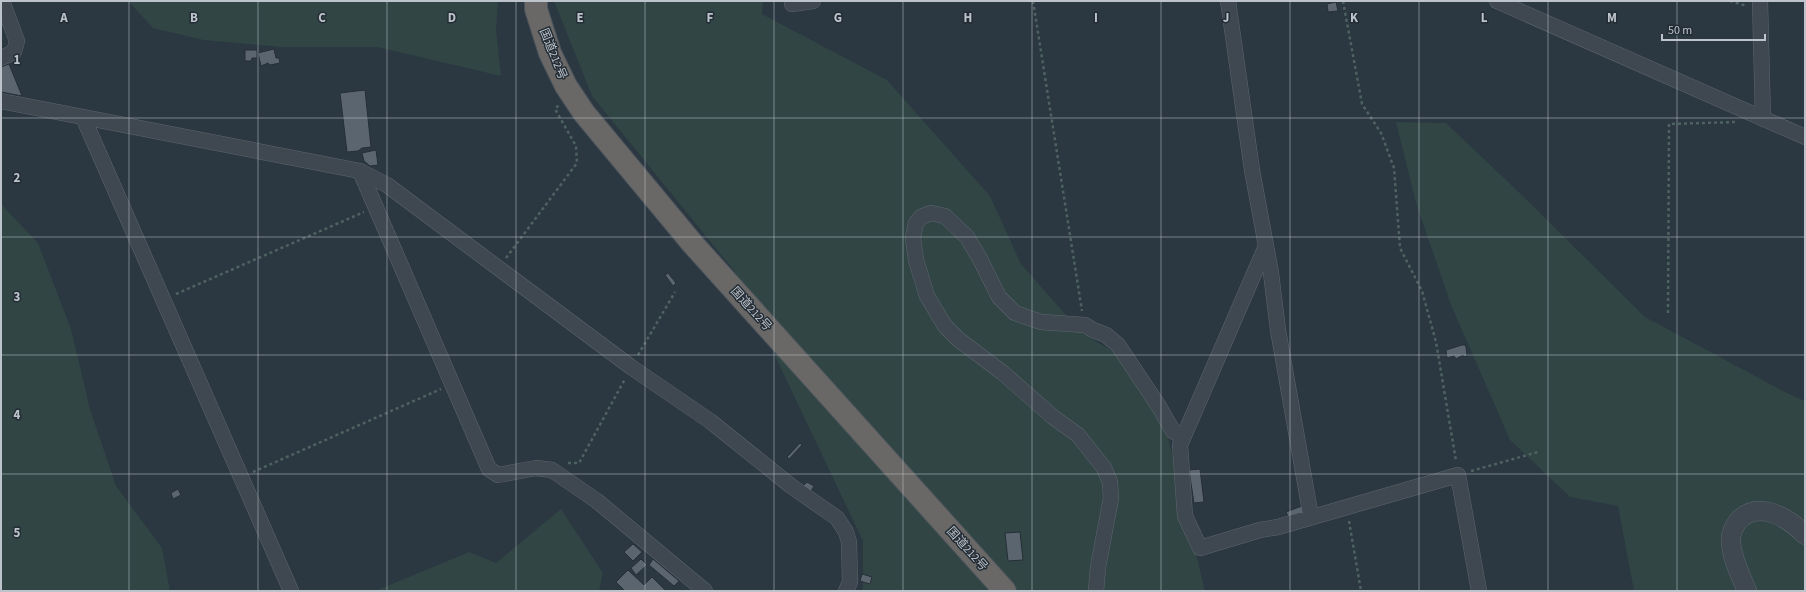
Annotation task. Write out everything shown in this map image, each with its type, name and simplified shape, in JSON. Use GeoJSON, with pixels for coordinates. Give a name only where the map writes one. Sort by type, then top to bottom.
{"type":"FeatureCollection","features":[{"type":"Feature","properties":{"kind":"highway","name":"国道212号"},"geometry":{"type":"LineString","coordinates":[[536,1],[536,9],[550,54],[566,86],[584,113],[692,243],[1005,591]]}},
{"type":"Feature","properties":{"kind":"street"},"geometry":{"type":"LineString","coordinates":[[1,58],[14,52],[17,41],[2,1]]}},
{"type":"Feature","properties":{"kind":"street"},"geometry":{"type":"LineString","coordinates":[[792,4],[813,1]]}},
{"type":"Feature","properties":{"kind":"street"},"geometry":{"type":"LineString","coordinates":[[1228,1],[1252,170],[1311,517]]}},
{"type":"Feature","properties":{"kind":"street"},"geometry":{"type":"LineString","coordinates":[[1496,1],[1805,137]]}},
{"type":"Feature","properties":{"kind":"street"},"geometry":{"type":"LineString","coordinates":[[1759,117],[1760,1]]}},
{"type":"Feature","properties":{"kind":"street"},"geometry":{"type":"LineString","coordinates":[[1,101],[360,171],[387,185],[631,367],[710,421],[791,486],[837,518],[846,532],[849,542],[850,582],[846,591]]}},
{"type":"Feature","properties":{"kind":"street"},"geometry":{"type":"LineString","coordinates":[[83,117],[291,591]]}},
{"type":"Feature","properties":{"kind":"street"},"geometry":{"type":"LineString","coordinates":[[360,171],[489,469],[498,474],[536,468],[552,470],[597,501],[705,591]]}},
{"type":"Feature","properties":{"kind":"street"},"geometry":{"type":"LineString","coordinates":[[1096,591],[1098,567],[1111,498],[1110,482],[1104,468],[1078,435],[1053,417],[1003,373],[958,339],[944,326],[927,296],[916,260],[913,238],[916,223],[921,217],[931,213],[945,216],[967,237],[999,297],[1015,313],[1041,322],[1085,325],[1106,336],[1118,345],[1158,405],[1173,431],[1182,437]]}},
{"type":"Feature","properties":{"kind":"street"},"geometry":{"type":"LineString","coordinates":[[1266,246],[1182,437],[1180,445],[1185,516],[1200,548],[1458,475],[1479,591]]}},
{"type":"Feature","properties":{"kind":"street"},"geometry":{"type":"LineString","coordinates":[[1747,591],[1733,554],[1730,540],[1733,528],[1740,520],[1748,514],[1755,512],[1770,512],[1796,525],[1805,535]]}},
{"type":"Feature","properties":{"kind":"path"},"geometry":{"type":"LineString","coordinates":[[1033,1],[1085,325]]}},
{"type":"Feature","properties":{"kind":"path"},"geometry":{"type":"LineString","coordinates":[[1343,1],[1362,104],[1381,133],[1394,168],[1400,248],[1422,291],[1436,342],[1458,475],[1538,452]]}},
{"type":"Feature","properties":{"kind":"path"},"geometry":{"type":"LineString","coordinates":[[499,268],[577,164],[576,146],[555,109],[560,103]]}},
{"type":"Feature","properties":{"kind":"path"},"geometry":{"type":"LineString","coordinates":[[1668,313],[1669,124],[1749,122],[1759,117]]}},
{"type":"Feature","properties":{"kind":"path"},"geometry":{"type":"LineString","coordinates":[[163,300],[375,208]]}},
{"type":"Feature","properties":{"kind":"path"},"geometry":{"type":"LineString","coordinates":[[562,464],[579,463],[631,367],[675,292]]}},
{"type":"Feature","properties":{"kind":"path"},"geometry":{"type":"LineString","coordinates":[[241,477],[452,384]]}},
{"type":"Feature","properties":{"kind":"path"},"geometry":{"type":"LineString","coordinates":[[1346,507],[1361,591]]}},
{"type":"Feature","properties":{"kind":"green space"},"geometry":{"type":"Polygon","coordinates":[[[128,1],[498,1],[496,29],[501,76],[377,47],[282,47],[203,40],[153,28],[128,1]]]}},
{"type":"Feature","properties":{"kind":"green space"},"geometry":{"type":"Polygon","coordinates":[[[554,1],[763,1],[762,14],[887,80],[990,196],[1021,264],[1082,333],[1119,355],[1150,404],[1168,437],[1205,591],[863,591],[863,541],[735,272],[592,96],[554,1]]]}},
{"type":"Feature","properties":{"kind":"green space"},"geometry":{"type":"Polygon","coordinates":[[[1396,122],[1446,123],[1528,201],[1645,317],[1787,393],[1805,401],[1805,591],[1634,591],[1618,506],[1570,497],[1510,440],[1451,305],[1416,203],[1396,122]]]}},
{"type":"Feature","properties":{"kind":"green space"},"geometry":{"type":"Polygon","coordinates":[[[1,204],[38,243],[71,329],[90,409],[116,486],[162,548],[170,591],[1,591],[1,204]]]}},
{"type":"Feature","properties":{"kind":"green space"},"geometry":{"type":"Polygon","coordinates":[[[561,509],[603,573],[599,591],[375,591],[469,552],[496,563],[561,509]]]}},
{"type":"Feature","properties":{"kind":"building"},"geometry":{"type":"Polygon","coordinates":[[[1336,2],[1338,11],[1328,12],[1327,4],[1336,2]]]}},
{"type":"Feature","properties":{"kind":"building"},"geometry":{"type":"Polygon","coordinates":[[[274,49],[276,58],[279,58],[280,63],[270,65],[268,63],[261,66],[258,53],[274,49]]]}},
{"type":"Feature","properties":{"kind":"building"},"geometry":{"type":"Polygon","coordinates":[[[245,50],[257,50],[257,58],[252,58],[251,61],[245,61],[245,50]]]}},
{"type":"Feature","properties":{"kind":"building"},"geometry":{"type":"Polygon","coordinates":[[[9,64],[22,96],[1,92],[1,67],[9,64]]]}},
{"type":"Feature","properties":{"kind":"building"},"geometry":{"type":"Polygon","coordinates":[[[365,90],[371,147],[362,148],[358,151],[347,152],[340,93],[365,90]]]}},
{"type":"Feature","properties":{"kind":"building"},"geometry":{"type":"Polygon","coordinates":[[[376,150],[378,165],[370,166],[364,161],[362,153],[376,150]]]}},
{"type":"Feature","properties":{"kind":"building"},"geometry":{"type":"Polygon","coordinates":[[[668,273],[676,283],[673,286],[665,275],[668,273]]]}},
{"type":"Feature","properties":{"kind":"building"},"geometry":{"type":"Polygon","coordinates":[[[1465,345],[1466,347],[1467,355],[1465,357],[1463,355],[1456,359],[1454,356],[1447,358],[1446,350],[1465,345]]]}},
{"type":"Feature","properties":{"kind":"building"},"geometry":{"type":"Polygon","coordinates":[[[800,443],[802,445],[789,459],[787,457],[800,443]]]}},
{"type":"Feature","properties":{"kind":"building"},"geometry":{"type":"Polygon","coordinates":[[[1200,469],[1204,502],[1194,503],[1189,470],[1200,469]]]}},
{"type":"Feature","properties":{"kind":"building"},"geometry":{"type":"Polygon","coordinates":[[[807,482],[814,486],[810,493],[801,488],[807,482]]]}},
{"type":"Feature","properties":{"kind":"building"},"geometry":{"type":"Polygon","coordinates":[[[178,489],[181,495],[173,499],[171,493],[178,489]]]}},
{"type":"Feature","properties":{"kind":"building"},"geometry":{"type":"Polygon","coordinates":[[[1302,506],[1304,513],[1289,519],[1286,512],[1302,506]]]}},
{"type":"Feature","properties":{"kind":"building"},"geometry":{"type":"Polygon","coordinates":[[[1020,532],[1023,560],[1008,561],[1005,533],[1020,532]]]}},
{"type":"Feature","properties":{"kind":"building"},"geometry":{"type":"Polygon","coordinates":[[[633,544],[642,552],[633,561],[624,552],[633,544]]]}},
{"type":"Feature","properties":{"kind":"building"},"geometry":{"type":"Polygon","coordinates":[[[641,559],[647,565],[636,575],[631,568],[641,559]]]}},
{"type":"Feature","properties":{"kind":"building"},"geometry":{"type":"Polygon","coordinates":[[[653,559],[679,581],[674,586],[649,565],[653,559]]]}},
{"type":"Feature","properties":{"kind":"building"},"geometry":{"type":"Polygon","coordinates":[[[628,570],[644,585],[652,577],[666,591],[625,591],[616,582],[628,570]]]}},
{"type":"Feature","properties":{"kind":"building"},"geometry":{"type":"Polygon","coordinates":[[[862,574],[872,577],[870,584],[860,581],[862,574]]]}}]}
